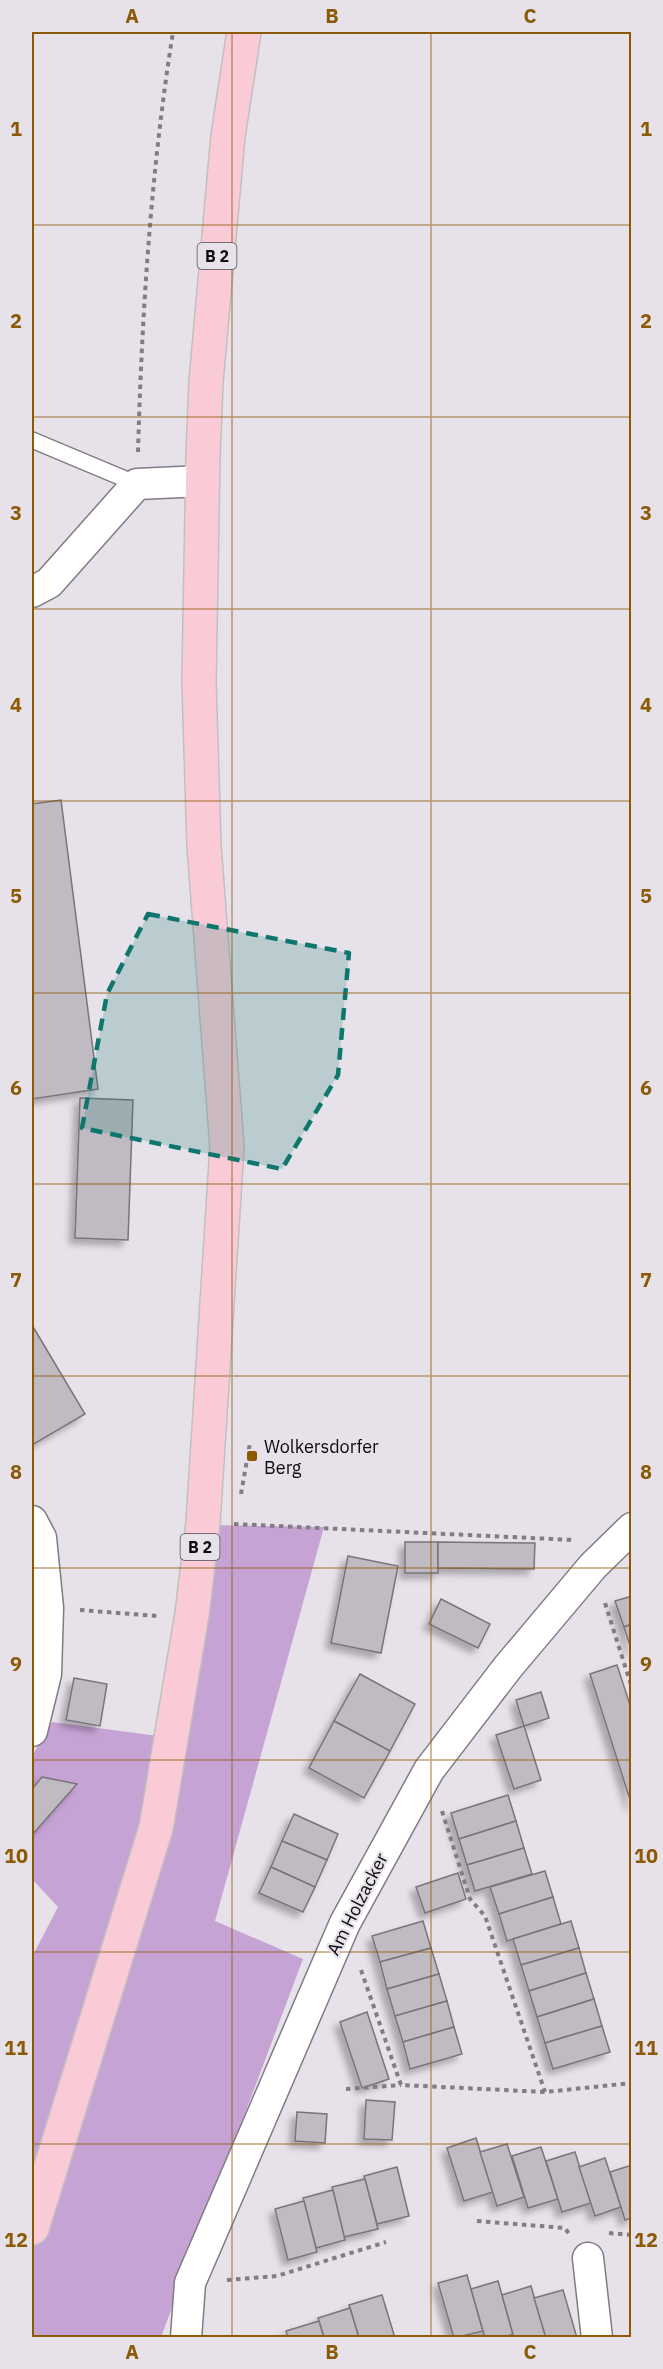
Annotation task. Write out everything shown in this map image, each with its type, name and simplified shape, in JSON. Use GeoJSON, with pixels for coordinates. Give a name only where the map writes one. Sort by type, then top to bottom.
{"type":"FeatureCollection","features":[{"type":"Feature","properties":{"kind":"main road","name":"B 2"},"geometry":{"type":"LineString","coordinates":[[32,2228],[156,1828],[192,1614],[203,1523],[227,1147],[204,846],[199,682],[203,481],[206,382],[228,136],[244,32]]}},
{"type":"Feature","properties":{"kind":"street"},"geometry":{"type":"LineString","coordinates":[[32,592],[48,583],[137,484],[203,481]]}},
{"type":"Feature","properties":{"kind":"street"},"geometry":{"type":"LineString","coordinates":[[32,1521],[41,1538],[48,1608],[46,1674],[32,1731]]}},
{"type":"Feature","properties":{"kind":"street","name":"Am Holzacker"},"geometry":{"type":"LineString","coordinates":[[186,2337],[190,2283],[345,1923],[429,1770],[508,1667],[593,1566],[624,1535]]}},
{"type":"Feature","properties":{"kind":"street"},"geometry":{"type":"LineString","coordinates":[[588,2258],[597,2337]]}},
{"type":"Feature","properties":{"kind":"lane"},"geometry":{"type":"LineString","coordinates":[[32,440],[137,484]]}},
{"type":"Feature","properties":{"kind":"path"},"geometry":{"type":"LineString","coordinates":[[137,484],[141,324],[162,96],[173,32]]}},
{"type":"Feature","properties":{"kind":"path"},"geometry":{"type":"LineString","coordinates":[[240,1501],[250,1443]]}},
{"type":"Feature","properties":{"kind":"path"},"geometry":{"type":"LineString","coordinates":[[236,1524],[238,1513]]}},
{"type":"Feature","properties":{"kind":"path"},"geometry":{"type":"LineString","coordinates":[[243,1525],[624,1535]]}},
{"type":"Feature","properties":{"kind":"path"},"geometry":{"type":"LineString","coordinates":[[593,1566],[632,1688]]}},
{"type":"Feature","properties":{"kind":"path"},"geometry":{"type":"LineString","coordinates":[[48,1608],[157,1616]]}},
{"type":"Feature","properties":{"kind":"path"},"geometry":{"type":"LineString","coordinates":[[429,1770],[470,1899],[485,1916],[545,2092]]}},
{"type":"Feature","properties":{"kind":"path"},"geometry":{"type":"LineString","coordinates":[[345,1923],[401,2085]]}},
{"type":"Feature","properties":{"kind":"path"},"geometry":{"type":"LineString","coordinates":[[346,2089],[401,2085],[545,2092],[632,2083]]}},
{"type":"Feature","properties":{"kind":"path"},"geometry":{"type":"LineString","coordinates":[[477,2221],[566,2228],[588,2258],[606,2233],[632,2235]]}},
{"type":"Feature","properties":{"kind":"path"},"geometry":{"type":"LineString","coordinates":[[190,2283],[277,2276],[386,2242]]}},
{"type":"Feature","properties":{"kind":"highlighted area"},"geometry":{"type":"Polygon","coordinates":[[[148,914],[349,953],[338,1075],[282,1169],[82,1128],[107,994],[148,914]]]}},
{"type":"Feature","properties":{"kind":"shaded area"},"geometry":{"type":"Polygon","coordinates":[[[207,1525],[324,1527],[215,1921],[303,1959],[161,2337],[32,2337],[32,1957],[58,1907],[32,1879],[32,1756],[52,1722],[181,1739],[207,1525]]]}},
{"type":"Feature","properties":{"kind":"building"},"geometry":{"type":"Polygon","coordinates":[[[61,800],[98,1089],[32,1099],[32,804],[61,800]]]}},
{"type":"Feature","properties":{"kind":"building"},"geometry":{"type":"Polygon","coordinates":[[[80,1098],[133,1100],[128,1240],[75,1238],[80,1098]]]}},
{"type":"Feature","properties":{"kind":"building"},"geometry":{"type":"Polygon","coordinates":[[[32,1325],[85,1414],[32,1445],[32,1325]]]}},
{"type":"Feature","properties":{"kind":"building"},"geometry":{"type":"Polygon","coordinates":[[[405,1542],[438,1542],[438,1573],[405,1573],[405,1542]]]}},
{"type":"Feature","properties":{"kind":"building"},"geometry":{"type":"Polygon","coordinates":[[[438,1542],[535,1543],[534,1569],[438,1568],[438,1542]]]}},
{"type":"Feature","properties":{"kind":"building"},"geometry":{"type":"Polygon","coordinates":[[[348,1556],[398,1566],[381,1653],[331,1643],[348,1556]]]}},
{"type":"Feature","properties":{"kind":"building"},"geometry":{"type":"Polygon","coordinates":[[[632,1596],[632,1624],[624,1627],[615,1601],[632,1596]]]}},
{"type":"Feature","properties":{"kind":"building"},"geometry":{"type":"Polygon","coordinates":[[[441,1599],[490,1624],[478,1648],[429,1624],[441,1599]]]}},
{"type":"Feature","properties":{"kind":"building"},"geometry":{"type":"Polygon","coordinates":[[[632,1624],[632,1652],[624,1627],[632,1624]]]}},
{"type":"Feature","properties":{"kind":"building"},"geometry":{"type":"Polygon","coordinates":[[[617,1665],[632,1711],[632,1806],[590,1674],[617,1665]]]}},
{"type":"Feature","properties":{"kind":"building"},"geometry":{"type":"Polygon","coordinates":[[[360,1674],[415,1704],[390,1751],[334,1721],[360,1674]]]}},
{"type":"Feature","properties":{"kind":"building"},"geometry":{"type":"Polygon","coordinates":[[[74,1678],[107,1684],[100,1726],[66,1720],[74,1678]]]}},
{"type":"Feature","properties":{"kind":"building"},"geometry":{"type":"Polygon","coordinates":[[[541,1692],[549,1718],[524,1726],[516,1700],[541,1692]]]}},
{"type":"Feature","properties":{"kind":"building"},"geometry":{"type":"Polygon","coordinates":[[[334,1721],[390,1751],[364,1798],[309,1768],[334,1721]]]}},
{"type":"Feature","properties":{"kind":"building"},"geometry":{"type":"Polygon","coordinates":[[[524,1726],[541,1780],[514,1789],[496,1735],[524,1726]]]}},
{"type":"Feature","properties":{"kind":"building"},"geometry":{"type":"Polygon","coordinates":[[[42,1777],[77,1784],[32,1835],[32,1789],[42,1777]]]}},
{"type":"Feature","properties":{"kind":"building"},"geometry":{"type":"Polygon","coordinates":[[[508,1795],[516,1821],[459,1839],[451,1813],[508,1795]]]}},
{"type":"Feature","properties":{"kind":"building"},"geometry":{"type":"Polygon","coordinates":[[[294,1814],[338,1834],[327,1860],[282,1841],[294,1814]]]}},
{"type":"Feature","properties":{"kind":"building"},"geometry":{"type":"Polygon","coordinates":[[[516,1821],[524,1848],[467,1865],[459,1839],[516,1821]]]}},
{"type":"Feature","properties":{"kind":"building"},"geometry":{"type":"Polygon","coordinates":[[[282,1841],[327,1860],[315,1887],[271,1867],[282,1841]]]}},
{"type":"Feature","properties":{"kind":"building"},"geometry":{"type":"Polygon","coordinates":[[[524,1848],[532,1874],[475,1891],[467,1865],[524,1848]]]}},
{"type":"Feature","properties":{"kind":"building"},"geometry":{"type":"Polygon","coordinates":[[[271,1867],[315,1887],[303,1912],[259,1893],[271,1867]]]}},
{"type":"Feature","properties":{"kind":"building"},"geometry":{"type":"Polygon","coordinates":[[[545,1871],[553,1897],[499,1914],[490,1887],[545,1871]]]}},
{"type":"Feature","properties":{"kind":"building"},"geometry":{"type":"Polygon","coordinates":[[[458,1873],[466,1899],[425,1913],[416,1887],[458,1873]]]}},
{"type":"Feature","properties":{"kind":"building"},"geometry":{"type":"Polygon","coordinates":[[[553,1897],[561,1924],[507,1941],[499,1914],[553,1897]]]}},
{"type":"Feature","properties":{"kind":"building"},"geometry":{"type":"Polygon","coordinates":[[[423,1921],[431,1948],[380,1962],[372,1936],[423,1921]]]}},
{"type":"Feature","properties":{"kind":"building"},"geometry":{"type":"Polygon","coordinates":[[[571,1921],[579,1948],[521,1965],[513,1939],[571,1921]]]}},
{"type":"Feature","properties":{"kind":"building"},"geometry":{"type":"Polygon","coordinates":[[[431,1948],[439,1974],[387,1989],[380,1962],[431,1948]]]}},
{"type":"Feature","properties":{"kind":"building"},"geometry":{"type":"Polygon","coordinates":[[[579,1948],[586,1973],[529,1991],[521,1965],[579,1948]]]}},
{"type":"Feature","properties":{"kind":"building"},"geometry":{"type":"Polygon","coordinates":[[[586,1973],[594,1999],[537,2017],[529,1991],[586,1973]]]}},
{"type":"Feature","properties":{"kind":"building"},"geometry":{"type":"Polygon","coordinates":[[[439,1974],[447,2001],[395,2016],[387,1989],[439,1974]]]}},
{"type":"Feature","properties":{"kind":"building"},"geometry":{"type":"Polygon","coordinates":[[[594,1999],[602,2026],[545,2043],[537,2017],[594,1999]]]}},
{"type":"Feature","properties":{"kind":"building"},"geometry":{"type":"Polygon","coordinates":[[[447,2001],[454,2027],[403,2042],[395,2016],[447,2001]]]}},
{"type":"Feature","properties":{"kind":"building"},"geometry":{"type":"Polygon","coordinates":[[[367,2012],[389,2079],[362,2088],[340,2022],[367,2012]]]}},
{"type":"Feature","properties":{"kind":"building"},"geometry":{"type":"Polygon","coordinates":[[[602,2026],[610,2052],[553,2069],[545,2043],[602,2026]]]}},
{"type":"Feature","properties":{"kind":"building"},"geometry":{"type":"Polygon","coordinates":[[[454,2027],[462,2054],[410,2069],[403,2042],[454,2027]]]}},
{"type":"Feature","properties":{"kind":"building"},"geometry":{"type":"Polygon","coordinates":[[[366,2100],[395,2102],[392,2140],[364,2139],[366,2100]]]}},
{"type":"Feature","properties":{"kind":"building"},"geometry":{"type":"Polygon","coordinates":[[[297,2112],[327,2114],[325,2143],[295,2141],[297,2112]]]}},
{"type":"Feature","properties":{"kind":"building"},"geometry":{"type":"Polygon","coordinates":[[[476,2138],[493,2192],[464,2201],[447,2148],[476,2138]]]}},
{"type":"Feature","properties":{"kind":"building"},"geometry":{"type":"Polygon","coordinates":[[[507,2144],[524,2197],[497,2206],[480,2152],[507,2144]]]}},
{"type":"Feature","properties":{"kind":"building"},"geometry":{"type":"Polygon","coordinates":[[[541,2147],[558,2199],[528,2208],[512,2156],[541,2147]]]}},
{"type":"Feature","properties":{"kind":"building"},"geometry":{"type":"Polygon","coordinates":[[[575,2152],[591,2203],[562,2212],[546,2161],[575,2152]]]}},
{"type":"Feature","properties":{"kind":"building"},"geometry":{"type":"Polygon","coordinates":[[[605,2158],[621,2207],[595,2216],[579,2167],[605,2158]]]}},
{"type":"Feature","properties":{"kind":"building"},"geometry":{"type":"Polygon","coordinates":[[[632,2165],[632,2218],[625,2220],[610,2172],[632,2165]]]}},
{"type":"Feature","properties":{"kind":"building"},"geometry":{"type":"Polygon","coordinates":[[[397,2167],[409,2216],[377,2224],[364,2176],[397,2167]]]}},
{"type":"Feature","properties":{"kind":"building"},"geometry":{"type":"Polygon","coordinates":[[[365,2179],[378,2229],[344,2237],[332,2187],[365,2179]]]}},
{"type":"Feature","properties":{"kind":"building"},"geometry":{"type":"Polygon","coordinates":[[[333,2190],[345,2240],[316,2248],[303,2198],[333,2190]]]}},
{"type":"Feature","properties":{"kind":"building"},"geometry":{"type":"Polygon","coordinates":[[[304,2201],[317,2252],[288,2260],[275,2209],[304,2201]]]}},
{"type":"Feature","properties":{"kind":"building"},"geometry":{"type":"Polygon","coordinates":[[[467,2275],[483,2331],[454,2338],[438,2283],[467,2275]]]}},
{"type":"Feature","properties":{"kind":"building"},"geometry":{"type":"Polygon","coordinates":[[[498,2281],[513,2334],[502,2338],[485,2338],[471,2289],[498,2281]]]}},
{"type":"Feature","properties":{"kind":"building"},"geometry":{"type":"Polygon","coordinates":[[[531,2286],[546,2338],[514,2338],[502,2295],[531,2286]]]}},
{"type":"Feature","properties":{"kind":"building"},"geometry":{"type":"Polygon","coordinates":[[[563,2290],[577,2338],[546,2338],[534,2298],[563,2290]]]}},
{"type":"Feature","properties":{"kind":"building"},"geometry":{"type":"Polygon","coordinates":[[[382,2295],[395,2338],[359,2338],[349,2305],[382,2295]]]}},
{"type":"Feature","properties":{"kind":"building"},"geometry":{"type":"Polygon","coordinates":[[[350,2308],[359,2338],[324,2338],[318,2318],[350,2308]]]}},
{"type":"Feature","properties":{"kind":"building"},"geometry":{"type":"Polygon","coordinates":[[[319,2321],[324,2338],[288,2338],[286,2331],[319,2321]]]}},
{"type":"Feature","properties":{"kind":"place","name":"Wolkersdorfer Berg"},"geometry":{"type":"Point","coordinates":[252,1456]}}]}
